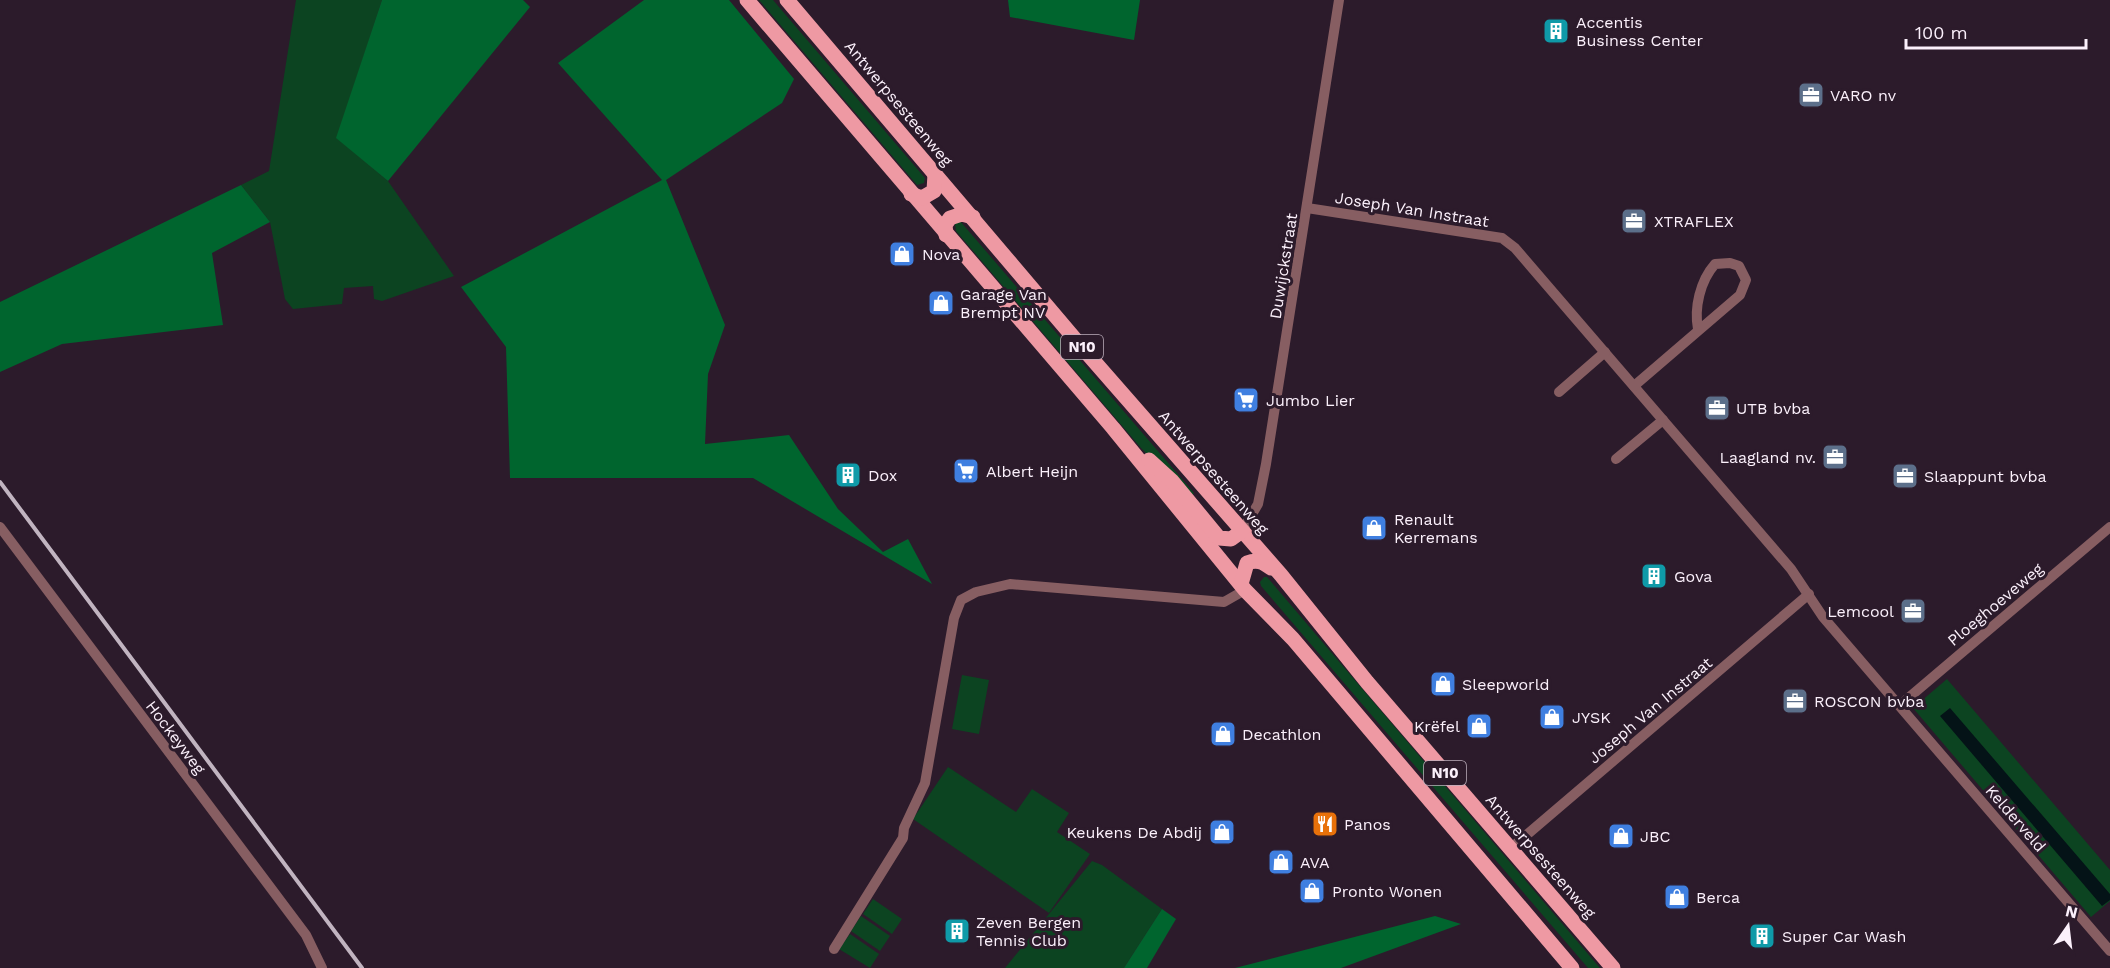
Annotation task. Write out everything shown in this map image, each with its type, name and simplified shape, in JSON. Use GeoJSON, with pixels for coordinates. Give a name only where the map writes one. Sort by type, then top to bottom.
{"type":"FeatureCollection","features":[{"type":"Feature","properties":{"kind":"main road","name":"N10"},"geometry":{"type":"LineString","coordinates":[[747,0],[1113,428],[1243,587],[1293,639],[1572,968]]}},
{"type":"Feature","properties":{"kind":"main road","name":"Antwerpsesteenweg"},"geometry":{"type":"LineString","coordinates":[[787,0],[1281,575],[1367,681],[1613,968]]}},
{"type":"Feature","properties":{"kind":"main road"},"geometry":{"type":"LineString","coordinates":[[911,194],[922,198],[934,191],[936,174]]}},
{"type":"Feature","properties":{"kind":"main road"},"geometry":{"type":"LineString","coordinates":[[946,235],[945,225],[950,218],[962,214],[973,217]]}},
{"type":"Feature","properties":{"kind":"main road","name":"N10"},"geometry":{"type":"LineString","coordinates":[[1113,428],[1172,481],[1213,534],[1226,540],[1237,537],[1242,531]]}},
{"type":"Feature","properties":{"kind":"main road"},"geometry":{"type":"LineString","coordinates":[[1243,587],[1244,568],[1254,560],[1262,562],[1281,575]]}},
{"type":"Feature","properties":{"kind":"street","name":"Duwijckstraat"},"geometry":{"type":"LineString","coordinates":[[1242,531],[1258,504],[1339,0]]}},
{"type":"Feature","properties":{"kind":"street","name":"Joseph Van Instraat"},"geometry":{"type":"LineString","coordinates":[[1307,208],[1502,238],[1515,248],[1791,569],[1823,617],[1900,705]]}},
{"type":"Feature","properties":{"kind":"street"},"geometry":{"type":"LineString","coordinates":[[1634,386],[1698,330],[1716,319],[1740,295],[1746,280],[1739,266],[1730,262],[1715,264],[1707,273],[1695,315],[1698,330]]}},
{"type":"Feature","properties":{"kind":"street"},"geometry":{"type":"LineString","coordinates":[[1559,392],[1605,352]]}},
{"type":"Feature","properties":{"kind":"street"},"geometry":{"type":"LineString","coordinates":[[1616,459],[1664,420]]}},
{"type":"Feature","properties":{"kind":"street","name":"Hockeyweg"},"geometry":{"type":"LineString","coordinates":[[0,527],[306,935],[322,968]]}},
{"type":"Feature","properties":{"kind":"street","name":"Ploeghoeveweg"},"geometry":{"type":"LineString","coordinates":[[1900,705],[2110,527]]}},
{"type":"Feature","properties":{"kind":"street"},"geometry":{"type":"LineString","coordinates":[[834,948],[903,838],[904,828],[925,783],[954,618],[961,600],[976,592],[1010,584],[1224,602],[1243,587]]}},
{"type":"Feature","properties":{"kind":"street","name":"Joseph Van Instraat"},"geometry":{"type":"LineString","coordinates":[[1510,849],[1809,594]]}},
{"type":"Feature","properties":{"kind":"street","name":"Kelderveld"},"geometry":{"type":"LineString","coordinates":[[1900,705],[2110,951]]}},
{"type":"Feature","properties":{"kind":"green space"},"geometry":{"type":"Polygon","coordinates":[[[296,0],[382,0],[337,138],[388,181],[454,276],[382,301],[374,299],[373,286],[344,288],[342,304],[293,309],[285,299],[270,222],[241,185],[269,171],[296,0]]]}},
{"type":"Feature","properties":{"kind":"green space"},"geometry":{"type":"Polygon","coordinates":[[[382,0],[523,0],[530,7],[388,181],[336,138],[382,0]]]}},
{"type":"Feature","properties":{"kind":"green space"},"geometry":{"type":"Polygon","coordinates":[[[644,0],[729,0],[794,79],[782,103],[666,180],[725,325],[708,374],[705,444],[789,435],[838,509],[883,552],[908,539],[932,584],[753,478],[510,478],[506,347],[461,287],[662,180],[558,63],[644,0]]]}},
{"type":"Feature","properties":{"kind":"green space"},"geometry":{"type":"Polygon","coordinates":[[[759,0],[773,0],[925,178],[924,183],[917,185],[759,0]]]}},
{"type":"Feature","properties":{"kind":"green space"},"geometry":{"type":"Polygon","coordinates":[[[1008,0],[1140,0],[1134,40],[1010,17],[1008,0]]]}},
{"type":"Feature","properties":{"kind":"green space"},"geometry":{"type":"Polygon","coordinates":[[[241,185],[270,222],[212,253],[223,325],[62,344],[0,372],[0,302],[241,185]]]}},
{"type":"Feature","properties":{"kind":"green space"},"geometry":{"type":"Polygon","coordinates":[[[960,221],[1194,493],[1190,497],[1141,448],[956,231],[955,224],[960,221]]]}},
{"type":"Feature","properties":{"kind":"green space"},"geometry":{"type":"Polygon","coordinates":[[[1267,577],[1600,968],[1588,968],[1261,586],[1260,582],[1267,577]]]}},
{"type":"Feature","properties":{"kind":"green space"},"geometry":{"type":"Polygon","coordinates":[[[962,675],[989,680],[979,734],[952,729],[962,675]]]}},
{"type":"Feature","properties":{"kind":"green space"},"geometry":{"type":"Polygon","coordinates":[[[1947,679],[2110,870],[2110,901],[2091,917],[1913,708],[1947,679]]]}},
{"type":"Feature","properties":{"kind":"green space"},"geometry":{"type":"Polygon","coordinates":[[[948,767],[1016,812],[1032,789],[1069,813],[1057,832],[1090,854],[1049,913],[913,819],[948,767]]]}},
{"type":"Feature","properties":{"kind":"green space"},"geometry":{"type":"Polygon","coordinates":[[[1092,861],[1102,865],[1162,909],[1124,968],[1005,968],[1092,861]]]}},
{"type":"Feature","properties":{"kind":"green space"},"geometry":{"type":"Polygon","coordinates":[[[873,899],[902,919],[892,934],[863,914],[873,899]]]}},
{"type":"Feature","properties":{"kind":"green space"},"geometry":{"type":"Polygon","coordinates":[[[1162,909],[1176,919],[1147,968],[1124,968],[1162,909]]]}},
{"type":"Feature","properties":{"kind":"green space"},"geometry":{"type":"Polygon","coordinates":[[[861,916],[890,936],[880,951],[851,931],[861,916]]]}},
{"type":"Feature","properties":{"kind":"green space"},"geometry":{"type":"Polygon","coordinates":[[[1435,916],[1461,924],[1341,968],[1235,968],[1435,916]]]}},
{"type":"Feature","properties":{"kind":"green space"},"geometry":{"type":"Polygon","coordinates":[[[850,934],[879,954],[870,968],[839,949],[850,934]]]}},
{"type":"Feature","properties":{"kind":"shaded area"},"geometry":{"type":"Polygon","coordinates":[[[1950,708],[2110,894],[2110,900],[2102,906],[1940,716],[1950,708]]]}},
{"type":"Feature","properties":{"kind":"railway"},"geometry":{"type":"LineString","coordinates":[[0,482],[362,968]]}},
{"type":"Feature","properties":{"kind":"place","name":"Accentis Business Center"},"geometry":{"type":"Point","coordinates":[1556,31]}},
{"type":"Feature","properties":{"kind":"place","name":"VARO nv"},"geometry":{"type":"Point","coordinates":[1811,95]}},
{"type":"Feature","properties":{"kind":"place","name":"XTRAFLEX"},"geometry":{"type":"Point","coordinates":[1634,221]}},
{"type":"Feature","properties":{"kind":"place","name":"Nova"},"geometry":{"type":"Point","coordinates":[902,254]}},
{"type":"Feature","properties":{"kind":"place","name":"Garage Van Brempt NV"},"geometry":{"type":"Point","coordinates":[941,303]}},
{"type":"Feature","properties":{"kind":"place","name":"Jumbo Lier"},"geometry":{"type":"Point","coordinates":[1246,400]}},
{"type":"Feature","properties":{"kind":"place","name":"UTB bvba"},"geometry":{"type":"Point","coordinates":[1717,408]}},
{"type":"Feature","properties":{"kind":"place","name":"Laagland nv."},"geometry":{"type":"Point","coordinates":[1835,457]}},
{"type":"Feature","properties":{"kind":"place","name":"Albert Heijn"},"geometry":{"type":"Point","coordinates":[966,471]}},
{"type":"Feature","properties":{"kind":"place","name":"Dox"},"geometry":{"type":"Point","coordinates":[848,475]}},
{"type":"Feature","properties":{"kind":"place","name":"Slaappunt bvba"},"geometry":{"type":"Point","coordinates":[1905,476]}},
{"type":"Feature","properties":{"kind":"place","name":"Renault Kerremans"},"geometry":{"type":"Point","coordinates":[1374,528]}},
{"type":"Feature","properties":{"kind":"place","name":"Gova"},"geometry":{"type":"Point","coordinates":[1654,576]}},
{"type":"Feature","properties":{"kind":"place","name":"Lemcool"},"geometry":{"type":"Point","coordinates":[1913,611]}},
{"type":"Feature","properties":{"kind":"place","name":"Sleepworld"},"geometry":{"type":"Point","coordinates":[1443,684]}},
{"type":"Feature","properties":{"kind":"place","name":"ROSCON bvba"},"geometry":{"type":"Point","coordinates":[1795,701]}},
{"type":"Feature","properties":{"kind":"place","name":"JYSK"},"geometry":{"type":"Point","coordinates":[1552,717]}},
{"type":"Feature","properties":{"kind":"place","name":"Krëfel"},"geometry":{"type":"Point","coordinates":[1479,726]}},
{"type":"Feature","properties":{"kind":"place","name":"Decathlon"},"geometry":{"type":"Point","coordinates":[1223,734]}},
{"type":"Feature","properties":{"kind":"place","name":"Panos"},"geometry":{"type":"Point","coordinates":[1325,824]}},
{"type":"Feature","properties":{"kind":"place","name":"Keukens De Abdij"},"geometry":{"type":"Point","coordinates":[1222,832]}},
{"type":"Feature","properties":{"kind":"place","name":"JBC"},"geometry":{"type":"Point","coordinates":[1621,836]}},
{"type":"Feature","properties":{"kind":"place","name":"AVA"},"geometry":{"type":"Point","coordinates":[1281,862]}},
{"type":"Feature","properties":{"kind":"place","name":"Pronto Wonen"},"geometry":{"type":"Point","coordinates":[1312,891]}},
{"type":"Feature","properties":{"kind":"place","name":"Berca"},"geometry":{"type":"Point","coordinates":[1677,897]}},
{"type":"Feature","properties":{"kind":"place","name":"Zeven Bergen Tennis Club"},"geometry":{"type":"Point","coordinates":[957,931]}},
{"type":"Feature","properties":{"kind":"place","name":"Super Car Wash"},"geometry":{"type":"Point","coordinates":[1762,936]}}]}
